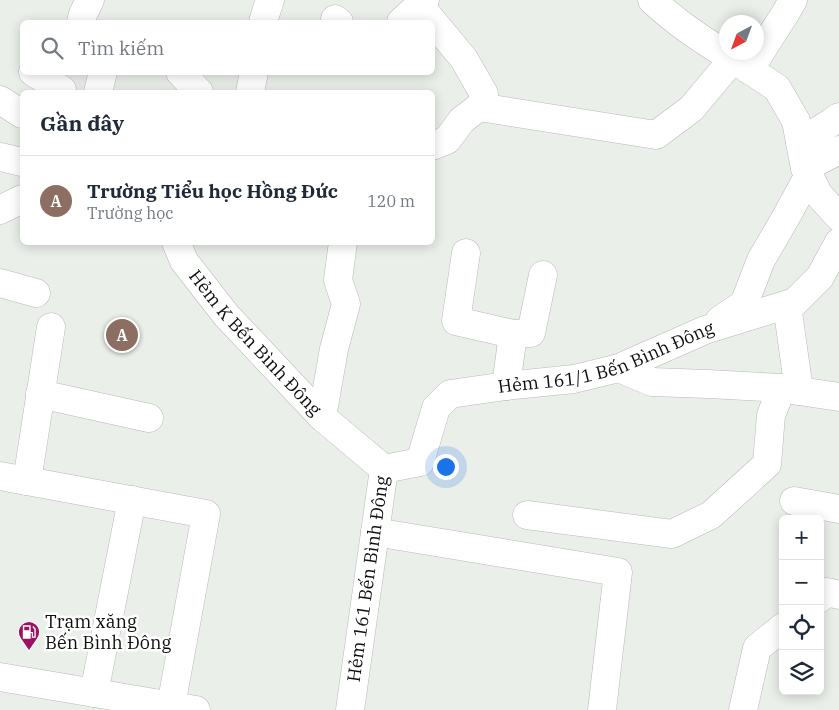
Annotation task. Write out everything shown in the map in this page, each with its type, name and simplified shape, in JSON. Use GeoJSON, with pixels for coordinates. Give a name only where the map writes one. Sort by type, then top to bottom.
{"type":"FeatureCollection","features":[{"type":"Feature","properties":{"kind":"street"},"geometry":{"type":"LineString","coordinates":[[82,20],[90,0]]}},
{"type":"Feature","properties":{"kind":"street"},"geometry":{"type":"LineString","coordinates":[[652,0],[668,15],[700,38],[777,88],[796,121],[807,171],[819,195],[839,217]]}},
{"type":"Feature","properties":{"kind":"street"},"geometry":{"type":"LineString","coordinates":[[479,107],[656,135],[692,109],[741,64],[785,14],[793,0]]}},
{"type":"Feature","properties":{"kind":"street"},"geometry":{"type":"LineString","coordinates":[[415,9],[426,20]]}},
{"type":"Feature","properties":{"kind":"street"},"geometry":{"type":"LineString","coordinates":[[435,29],[464,59],[484,94],[483,101],[479,107],[462,120],[447,140],[435,145]]}},
{"type":"Feature","properties":{"kind":"street"},"geometry":{"type":"LineString","coordinates":[[40,75],[63,85]]}},
{"type":"Feature","properties":{"kind":"street"},"geometry":{"type":"LineString","coordinates":[[98,90],[102,75]]}},
{"type":"Feature","properties":{"kind":"street"},"geometry":{"type":"LineString","coordinates":[[183,75],[197,90]]}},
{"type":"Feature","properties":{"kind":"street"},"geometry":{"type":"LineString","coordinates":[[250,90],[253,75]]}},
{"type":"Feature","properties":{"kind":"street"},"geometry":{"type":"LineString","coordinates":[[0,100],[20,113]]}},
{"type":"Feature","properties":{"kind":"street"},"geometry":{"type":"LineString","coordinates":[[800,142],[839,116]]}},
{"type":"Feature","properties":{"kind":"street"},"geometry":{"type":"LineString","coordinates":[[705,330],[744,304],[761,260],[786,217],[807,171],[839,150]]}},
{"type":"Feature","properties":{"kind":"street"},"geometry":{"type":"LineString","coordinates":[[0,157],[20,162]]}},
{"type":"Feature","properties":{"kind":"street"},"geometry":{"type":"LineString","coordinates":[[0,210],[20,200]]}},
{"type":"Feature","properties":{"kind":"street","name":"Hẻm 161/1 Bến Bình Đông"},"geometry":{"type":"LineString","coordinates":[[384,469],[420,462],[436,408],[450,394],[574,379],[620,368],[705,330],[795,302],[820,277],[839,242]]}},
{"type":"Feature","properties":{"kind":"street","name":"Hẻm K Bến Bình Đông"},"geometry":{"type":"LineString","coordinates":[[177,245],[184,261],[226,315],[322,417]]}},
{"type":"Feature","properties":{"kind":"street","name":"Hẻm K Bến Bình Đông"},"geometry":{"type":"LineString","coordinates":[[322,417],[334,349],[346,304],[338,280],[342,245]]}},
{"type":"Feature","properties":{"kind":"street"},"geometry":{"type":"LineString","coordinates":[[466,253],[456,321],[513,334],[531,333],[543,275]]}},
{"type":"Feature","properties":{"kind":"street"},"geometry":{"type":"LineString","coordinates":[[0,283],[36,293]]}},
{"type":"Feature","properties":{"kind":"street"},"geometry":{"type":"LineString","coordinates":[[527,515],[672,534],[711,515],[767,464],[771,416],[790,390],[787,305]]}},
{"type":"Feature","properties":{"kind":"street"},"geometry":{"type":"LineString","coordinates":[[27,481],[51,327]]}},
{"type":"Feature","properties":{"kind":"street"},"geometry":{"type":"LineString","coordinates":[[506,386],[513,334]]}},
{"type":"Feature","properties":{"kind":"street"},"geometry":{"type":"LineString","coordinates":[[620,368],[652,382],[790,390],[839,398]]}},
{"type":"Feature","properties":{"kind":"street"},"geometry":{"type":"LineString","coordinates":[[40,394],[149,418]]}},
{"type":"Feature","properties":{"kind":"street","name":"Hẻm 161 Bến Bình Đông"},"geometry":{"type":"LineString","coordinates":[[322,417],[384,469],[350,710]]}},
{"type":"Feature","properties":{"kind":"street"},"geometry":{"type":"LineString","coordinates":[[0,476],[206,514],[184,708],[0,677]]}},
{"type":"Feature","properties":{"kind":"street"},"geometry":{"type":"LineString","coordinates":[[94,693],[132,500]]}},
{"type":"Feature","properties":{"kind":"street"},"geometry":{"type":"LineString","coordinates":[[794,501],[839,509]]}},
{"type":"Feature","properties":{"kind":"street"},"geometry":{"type":"LineString","coordinates":[[375,532],[618,572],[602,710]]}},
{"type":"Feature","properties":{"kind":"street"},"geometry":{"type":"LineString","coordinates":[[824,595],[827,592],[839,595]]}},
{"type":"Feature","properties":{"kind":"street"},"geometry":{"type":"LineString","coordinates":[[743,710],[757,648],[779,631]]}},
{"type":"Feature","properties":{"kind":"place","name":"Trường Tiểu học Hồng Đức"},"geometry":{"type":"Point","coordinates":[122,335]}},
{"type":"Feature","properties":{"kind":"place","name":"Trạm xăng Bến Bình Đông"},"geometry":{"type":"Point","coordinates":[29,651]}}]}
